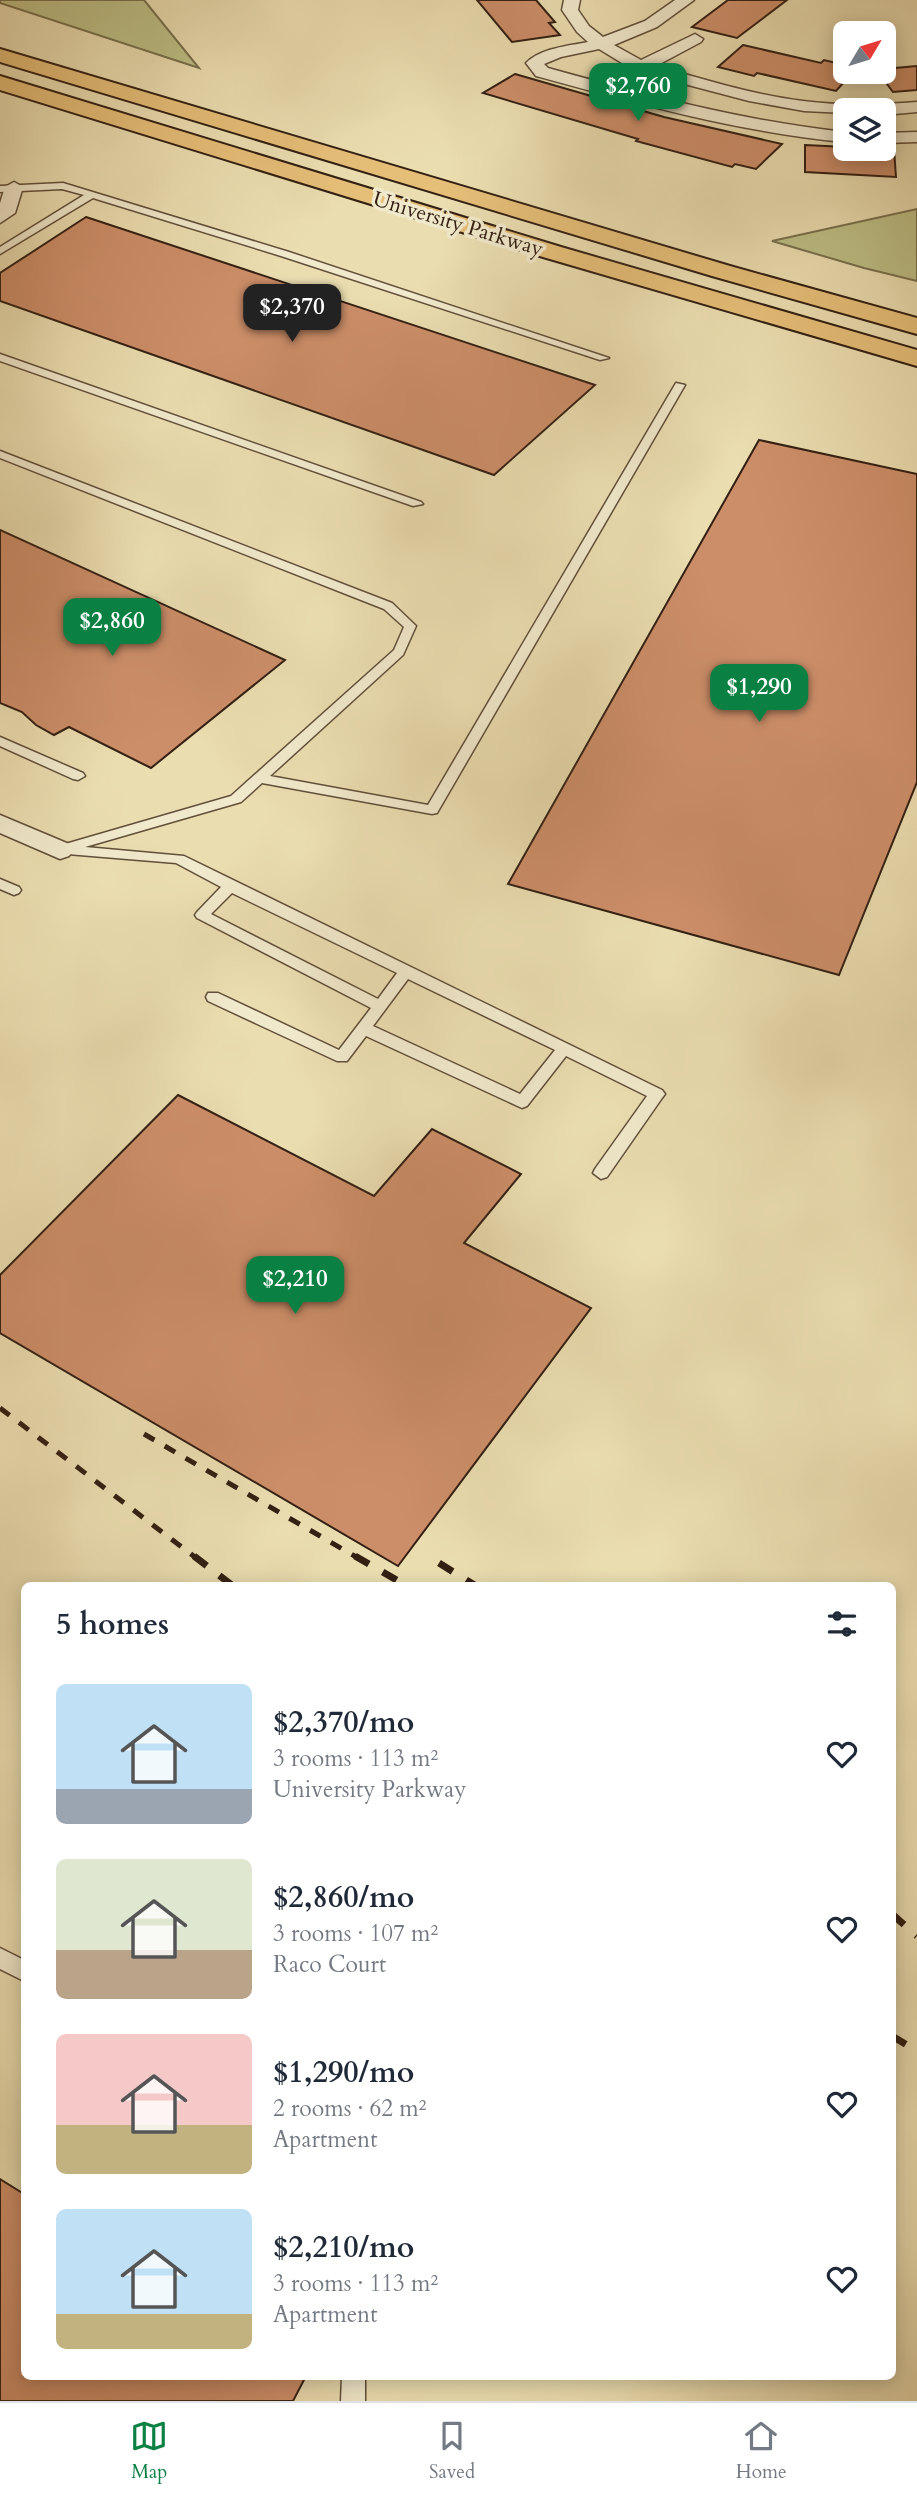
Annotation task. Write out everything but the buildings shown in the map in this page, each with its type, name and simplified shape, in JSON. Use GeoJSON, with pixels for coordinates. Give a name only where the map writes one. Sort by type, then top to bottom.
{"type":"FeatureCollection","features":[{"type":"Feature","properties":{"kind":"highway"},"geometry":{"type":"LineString","coordinates":[[0,39],[156,93],[244,128]]}},
{"type":"Feature","properties":{"kind":"highway","name":"University Parkway"},"geometry":{"type":"LineString","coordinates":[[0,55],[708,267],[917,326]]}},
{"type":"Feature","properties":{"kind":"highway","name":"University Parkway"},"geometry":{"type":"LineString","coordinates":[[0,83],[335,186],[917,358]]}},
{"type":"Feature","properties":{"kind":"highway"},"geometry":{"type":"LineString","coordinates":[[0,96],[250,169],[335,186]]}},
{"type":"Feature","properties":{"kind":"street"},"geometry":{"type":"LineString","coordinates":[[572,0],[570,10],[583,29],[601,44],[641,67],[755,97],[804,106],[876,110],[917,107]]}},
{"type":"Feature","properties":{"kind":"street"},"geometry":{"type":"LineString","coordinates":[[686,0],[651,24],[601,44],[556,53],[534,63],[542,72],[717,118],[796,134],[833,136]]}},
{"type":"Feature","properties":{"kind":"street"},"geometry":{"type":"LineString","coordinates":[[641,67],[695,39]]}},
{"type":"Feature","properties":{"kind":"street"},"geometry":{"type":"LineString","coordinates":[[896,138],[917,137]]}},
{"type":"Feature","properties":{"kind":"street"},"geometry":{"type":"LineString","coordinates":[[0,217],[6,213],[5,186]]}},
{"type":"Feature","properties":{"kind":"street"},"geometry":{"type":"LineString","coordinates":[[0,823],[60,850]]}},
{"type":"Feature","properties":{"kind":"lane"},"geometry":{"type":"LineString","coordinates":[[5,186],[63,186],[285,254],[604,358]]}},
{"type":"Feature","properties":{"kind":"lane"},"geometry":{"type":"LineString","coordinates":[[0,251],[91,195]]}},
{"type":"Feature","properties":{"kind":"lane"},"geometry":{"type":"LineString","coordinates":[[0,356],[417,504]]}},
{"type":"Feature","properties":{"kind":"lane"},"geometry":{"type":"LineString","coordinates":[[259,778],[432,810],[680,385]]}},
{"type":"Feature","properties":{"kind":"lane"},"geometry":{"type":"LineString","coordinates":[[0,454],[388,606],[410,626],[399,652],[236,799],[60,850]]}},
{"type":"Feature","properties":{"kind":"lane"},"geometry":{"type":"LineString","coordinates":[[0,741],[78,776]]}},
{"type":"Feature","properties":{"kind":"lane"},"geometry":{"type":"LineString","coordinates":[[60,850],[179,859],[230,887],[657,1094],[601,1173]]}},
{"type":"Feature","properties":{"kind":"lane"},"geometry":{"type":"LineString","coordinates":[[0,884],[14,890]]}},
{"type":"Feature","properties":{"kind":"lane"},"geometry":{"type":"LineString","coordinates":[[230,887],[202,915],[380,1006]]}},
{"type":"Feature","properties":{"kind":"lane"},"geometry":{"type":"LineString","coordinates":[[214,997],[342,1057],[405,973]]}},
{"type":"Feature","properties":{"kind":"lane"},"geometry":{"type":"LineString","coordinates":[[363,1028],[522,1102],[564,1049]]}},
{"type":"Feature","properties":{"kind":"lane"},"geometry":{"type":"LineString","coordinates":[[0,1958],[21,1969]]}},
{"type":"Feature","properties":{"kind":"lane"},"geometry":{"type":"LineString","coordinates":[[353,2401],[354,2380]]}},
{"type":"Feature","properties":{"kind":"green space"},"geometry":{"type":"Polygon","coordinates":[[[0,0],[144,0],[199,68],[0,3],[0,0]]]}},
{"type":"Feature","properties":{"kind":"green space"},"geometry":{"type":"Polygon","coordinates":[[[917,209],[917,281],[772,241],[917,209]]]}},
{"type":"Feature","properties":{"kind":"railway"},"geometry":{"type":"LineString","coordinates":[[0,1408],[196,1558]]}},
{"type":"Feature","properties":{"kind":"railway"},"geometry":{"type":"LineString","coordinates":[[144,1434],[358,1558]]}},
{"type":"Feature","properties":{"kind":"railway"},"geometry":{"type":"LineString","coordinates":[[194,1556],[228,1582]]}},
{"type":"Feature","properties":{"kind":"railway"},"geometry":{"type":"LineString","coordinates":[[355,1556],[400,1582]]}},
{"type":"Feature","properties":{"kind":"railway"},"geometry":{"type":"LineString","coordinates":[[439,1563],[470,1582]]}},
{"type":"Feature","properties":{"kind":"railway"},"geometry":{"type":"LineString","coordinates":[[896,1918],[917,1936]]}},
{"type":"Feature","properties":{"kind":"railway"},"geometry":{"type":"LineString","coordinates":[[896,2038],[917,2051]]}}]}
